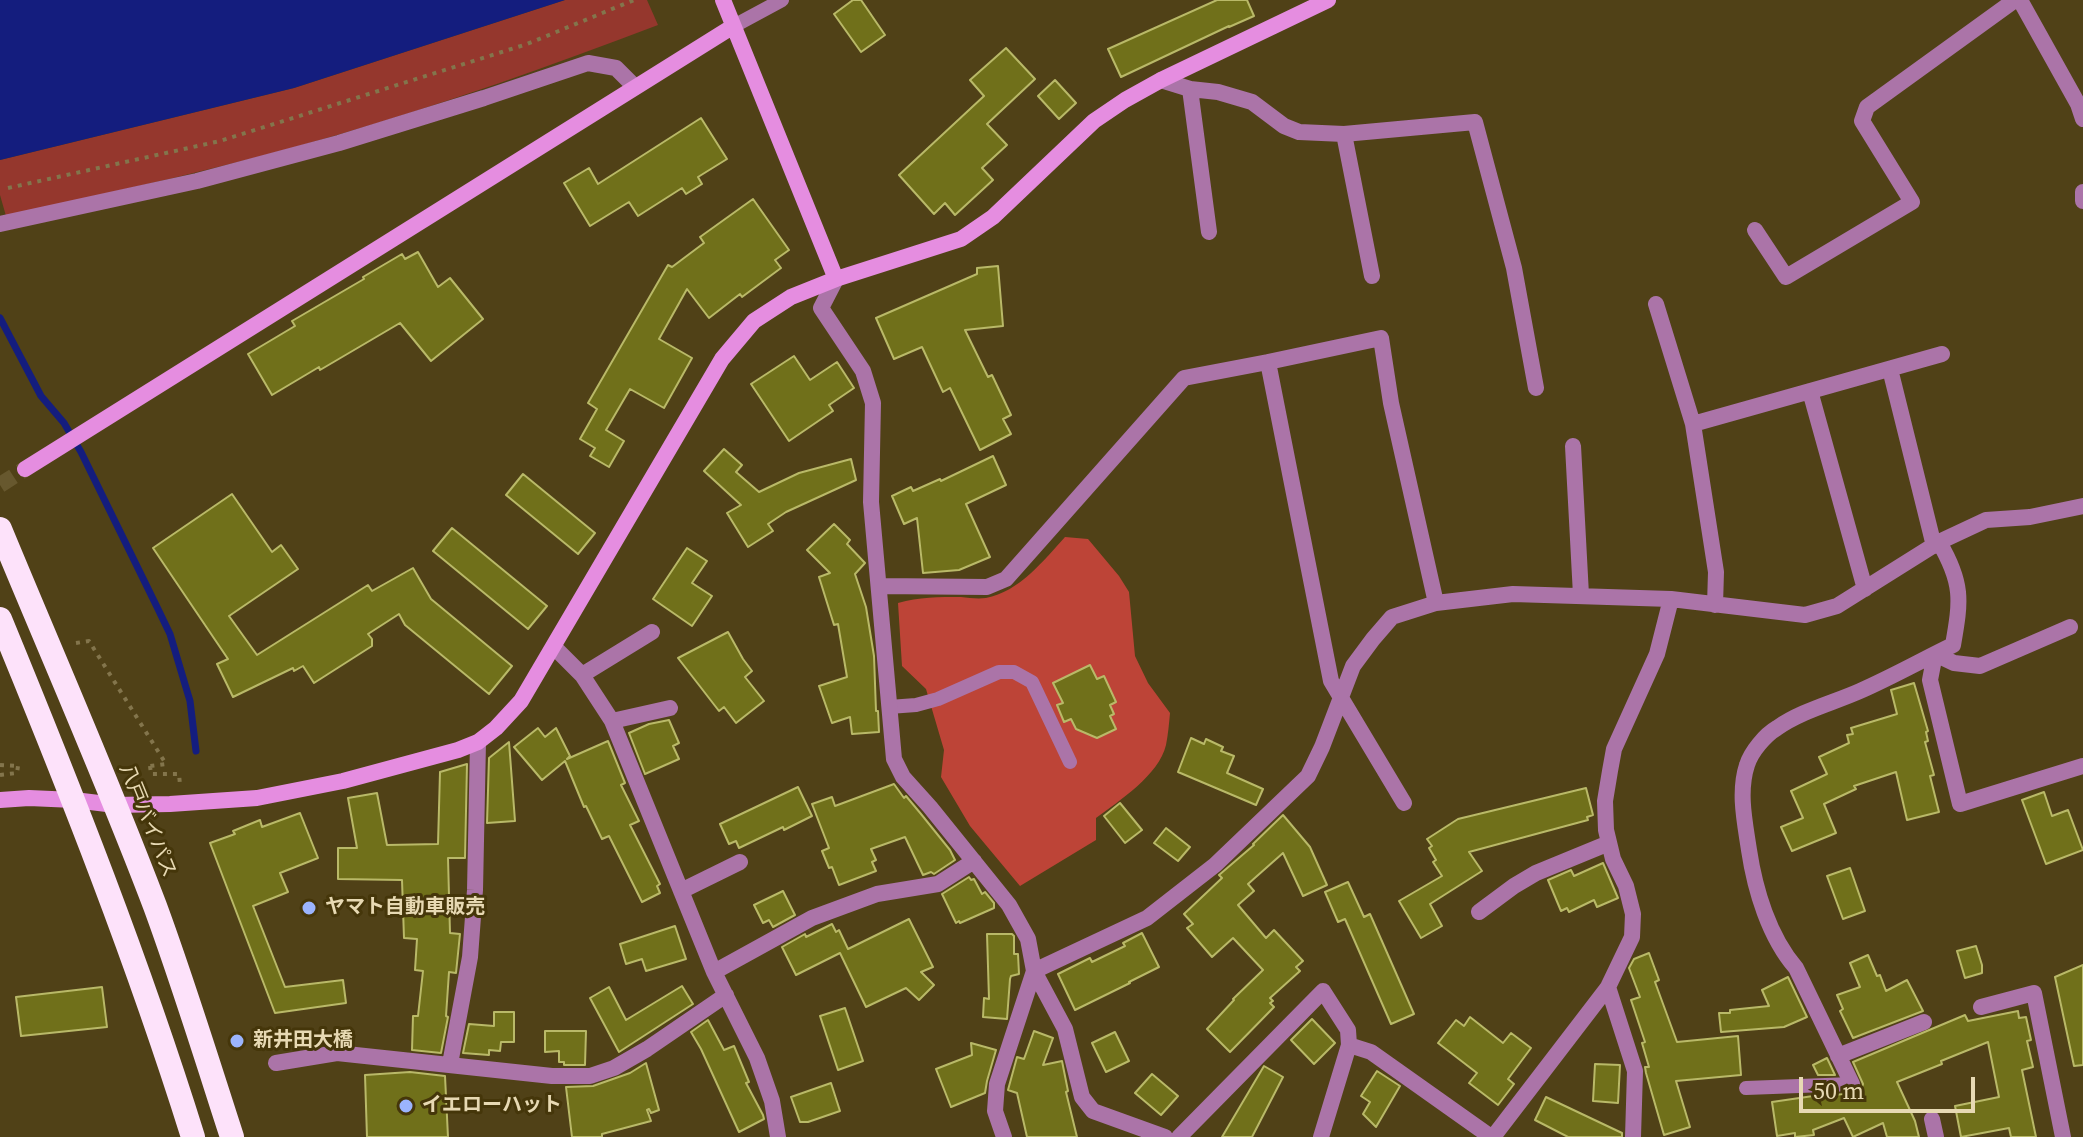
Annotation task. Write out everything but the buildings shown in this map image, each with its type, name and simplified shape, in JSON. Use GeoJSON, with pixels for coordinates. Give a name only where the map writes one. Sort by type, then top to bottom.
{"type":"FeatureCollection","features":[{"type":"Feature","properties":{"kind":"highway","name":"八戸バイパス"},"geometry":{"type":"LineString","coordinates":[[0,529],[161,923],[231,1137]]}},
{"type":"Feature","properties":{"kind":"highway"},"geometry":{"type":"LineString","coordinates":[[0,619],[74,800],[170,1063],[193,1137]]}},
{"type":"Feature","properties":{"kind":"street"},"geometry":{"type":"LineString","coordinates":[[723,0],[836,279],[821,308],[863,371],[873,403],[871,502],[894,759],[903,777],[1009,905],[1028,939],[1034,971],[1065,1029],[1082,1097],[1093,1111],[1165,1137]]}},
{"type":"Feature","properties":{"kind":"street"},"geometry":{"type":"LineString","coordinates":[[0,800],[29,798],[115,805],[257,798],[343,781],[478,742],[521,701],[722,359],[754,321],[791,297],[836,279],[961,239],[993,217],[1094,121],[1125,100],[1328,0]]}},
{"type":"Feature","properties":{"kind":"street"},"geometry":{"type":"LineString","coordinates":[[1755,230],[1786,277],[1912,202],[1862,121],[1867,107],[2018,0],[2078,104],[2083,119]]}},
{"type":"Feature","properties":{"kind":"street"},"geometry":{"type":"LineString","coordinates":[[25,469],[732,27]]}},
{"type":"Feature","properties":{"kind":"street"},"geometry":{"type":"LineString","coordinates":[[0,224],[197,181],[339,143],[588,63],[616,68],[635,87]]}},
{"type":"Feature","properties":{"kind":"street"},"geometry":{"type":"LineString","coordinates":[[1161,80],[1252,102],[1284,126],[1299,132],[1344,134],[1475,122],[1514,268],[1536,388]]}},
{"type":"Feature","properties":{"kind":"street"},"geometry":{"type":"LineString","coordinates":[[1190,89],[1209,232]]}},
{"type":"Feature","properties":{"kind":"street"},"geometry":{"type":"LineString","coordinates":[[1344,134],[1372,276]]}},
{"type":"Feature","properties":{"kind":"street"},"geometry":{"type":"LineString","coordinates":[[2083,192],[2083,201]]}},
{"type":"Feature","properties":{"kind":"street"},"geometry":{"type":"LineString","coordinates":[[1656,304],[1693,424],[1716,572],[1715,605]]}},
{"type":"Feature","properties":{"kind":"street"},"geometry":{"type":"LineString","coordinates":[[879,586],[987,587],[1006,579],[1184,378],[1381,338],[1394,417],[1436,603]]}},
{"type":"Feature","properties":{"kind":"street"},"geometry":{"type":"LineString","coordinates":[[1693,424],[1942,354]]}},
{"type":"Feature","properties":{"kind":"street"},"geometry":{"type":"LineString","coordinates":[[1268,362],[1331,681],[1404,803]]}},
{"type":"Feature","properties":{"kind":"street"},"geometry":{"type":"LineString","coordinates":[[1852,1084],[1764,909],[1752,866],[1743,809],[1743,782],[1747,762],[1773,730],[1790,719],[1862,690],[1953,645],[1959,612],[1957,584],[1952,565],[1937,544],[1890,369]]}},
{"type":"Feature","properties":{"kind":"street"},"geometry":{"type":"LineString","coordinates":[[1810,391],[1865,589]]}},
{"type":"Feature","properties":{"kind":"street"},"geometry":{"type":"LineString","coordinates":[[1573,446],[1581,595]]}},
{"type":"Feature","properties":{"kind":"street"},"geometry":{"type":"LineString","coordinates":[[1004,1137],[995,1111],[997,1084],[1034,971],[1147,918],[1215,865],[1308,776],[1353,666],[1392,617],[1436,603],[1513,594],[1671,599],[1805,615],[1837,606],[1937,544],[1986,520],[2030,517],[2083,506]]}},
{"type":"Feature","properties":{"kind":"street"},"geometry":{"type":"LineString","coordinates":[[1349,1045],[1371,1052],[1492,1137],[1608,987],[1632,937],[1633,914],[1609,843],[1605,801],[1614,749],[1657,654],[1671,599]]}},
{"type":"Feature","properties":{"kind":"street"},"geometry":{"type":"LineString","coordinates":[[1935,654],[1954,663],[1980,666],[2070,627]]}},
{"type":"Feature","properties":{"kind":"street"},"geometry":{"type":"LineString","coordinates":[[582,675],[652,632]]}},
{"type":"Feature","properties":{"kind":"street"},"geometry":{"type":"LineString","coordinates":[[554,647],[582,675],[612,721],[714,972],[757,1058],[772,1101],[778,1137]]}},
{"type":"Feature","properties":{"kind":"street"},"geometry":{"type":"LineString","coordinates":[[1935,654],[1930,680],[1960,804],[2083,766]]}},
{"type":"Feature","properties":{"kind":"street"},"geometry":{"type":"LineString","coordinates":[[612,721],[670,708]]}},
{"type":"Feature","properties":{"kind":"street"},"geometry":{"type":"LineString","coordinates":[[450,1064],[470,957],[475,890],[478,742]]}},
{"type":"Feature","properties":{"kind":"street"},"geometry":{"type":"LineString","coordinates":[[1479,912],[1536,873],[1609,843]]}},
{"type":"Feature","properties":{"kind":"street"},"geometry":{"type":"LineString","coordinates":[[714,972],[812,918],[877,894],[938,884],[974,861]]}},
{"type":"Feature","properties":{"kind":"street"},"geometry":{"type":"LineString","coordinates":[[681,891],[740,862]]}},
{"type":"Feature","properties":{"kind":"street"},"geometry":{"type":"LineString","coordinates":[[1608,987],[1635,1071],[1633,1137]]}},
{"type":"Feature","properties":{"kind":"street"},"geometry":{"type":"LineString","coordinates":[[1179,1137],[1323,991],[1348,1030],[1349,1045],[1321,1137]]}},
{"type":"Feature","properties":{"kind":"street"},"geometry":{"type":"LineString","coordinates":[[1981,1007],[2034,993],[2063,1137]]}},
{"type":"Feature","properties":{"kind":"street"},"geometry":{"type":"LineString","coordinates":[[276,1063],[337,1053],[552,1076],[590,1076],[614,1068],[647,1049],[726,995]]}},
{"type":"Feature","properties":{"kind":"street"},"geometry":{"type":"LineString","coordinates":[[1838,1056],[1924,1022]]}},
{"type":"Feature","properties":{"kind":"street"},"geometry":{"type":"LineString","coordinates":[[1932,1119],[1936,1137]]}},
{"type":"Feature","properties":{"kind":"lane"},"geometry":{"type":"LineString","coordinates":[[732,27],[782,0]]}},
{"type":"Feature","properties":{"kind":"lane"},"geometry":{"type":"LineString","coordinates":[[889,707],[938,699],[999,672],[1014,672],[1032,682],[1070,762]]}},
{"type":"Feature","properties":{"kind":"lane"},"geometry":{"type":"LineString","coordinates":[[1746,1088],[1852,1084]]}},
{"type":"Feature","properties":{"kind":"path"},"geometry":{"type":"LineString","coordinates":[[8,188],[220,141],[527,44],[634,0]]}},
{"type":"Feature","properties":{"kind":"path"},"geometry":{"type":"LineString","coordinates":[[76,643],[89,641],[166,764],[150,766],[151,774],[179,774],[180,786]]}},
{"type":"Feature","properties":{"kind":"path"},"geometry":{"type":"LineString","coordinates":[[0,765],[18,766],[17,773],[0,775]]}},
{"type":"Feature","properties":{"kind":"shaded area"},"geometry":{"type":"Polygon","coordinates":[[[0,0],[565,0],[294,88],[0,160],[0,0]]]}},
{"type":"Feature","properties":{"kind":"shaded area"},"geometry":{"type":"Polygon","coordinates":[[[565,0],[647,0],[658,25],[498,83],[337,135],[214,168],[6,216],[0,195],[0,160],[294,88],[565,0]]]}},
{"type":"Feature","properties":{"kind":"shaded area"},"geometry":{"type":"Polygon","coordinates":[[[1065,537],[1088,539],[1129,592],[1135,656],[1148,683],[1170,713],[1168,733],[1162,756],[1147,777],[1096,818],[1096,840],[1020,886],[970,826],[941,777],[944,750],[926,689],[902,666],[898,603],[929,598],[998,595],[1030,574],[1065,537]]]}},
{"type":"Feature","properties":{"kind":"waterway"},"geometry":{"type":"LineString","coordinates":[[0,318],[41,396],[64,423],[81,452],[170,634],[190,701],[196,751]]}},
{"type":"Feature","properties":{"kind":"tunnel"},"geometry":{"type":"LineString","coordinates":[[0,485],[25,469]]}},
{"type":"Feature","properties":{"kind":"place","name":"ヤマト自動車販売"},"geometry":{"type":"Point","coordinates":[309,908]}},
{"type":"Feature","properties":{"kind":"place","name":"新井田大橋"},"geometry":{"type":"Point","coordinates":[237,1041]}},
{"type":"Feature","properties":{"kind":"place","name":"イエローハット"},"geometry":{"type":"Point","coordinates":[406,1106]}}]}
